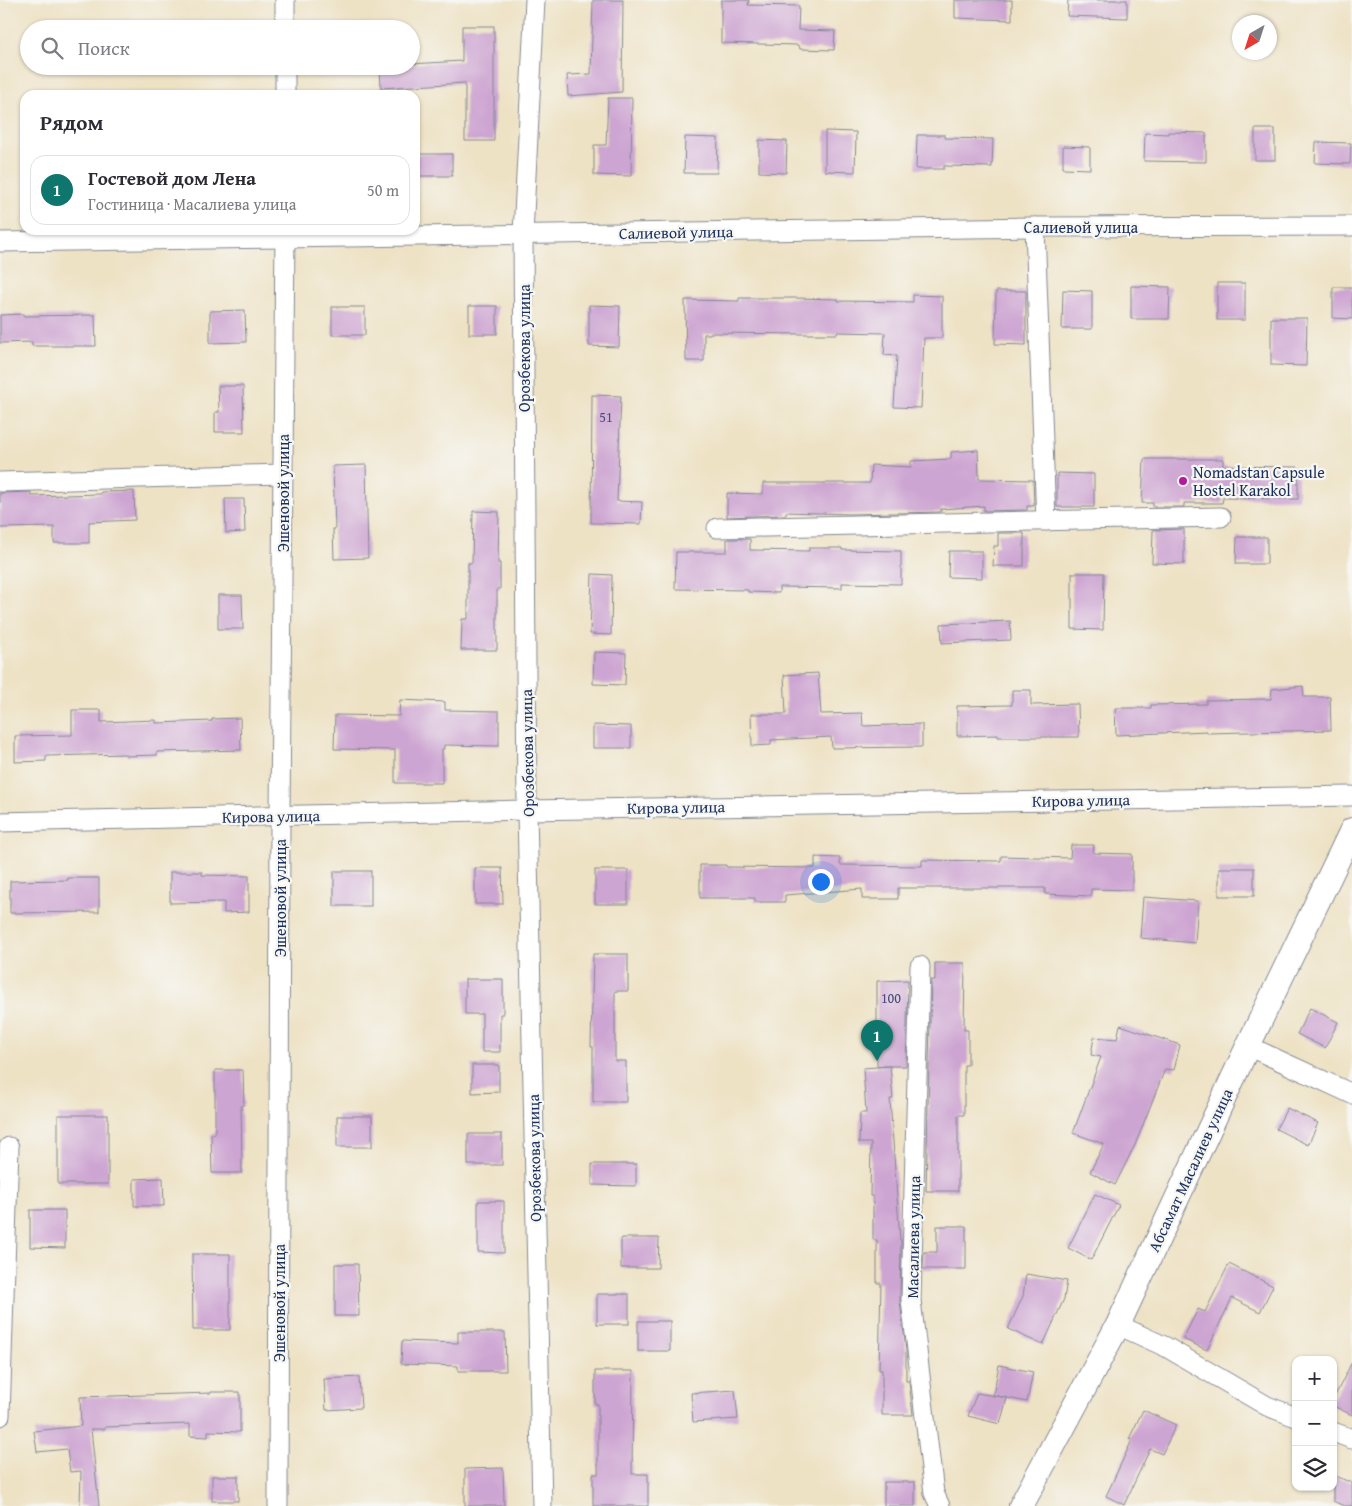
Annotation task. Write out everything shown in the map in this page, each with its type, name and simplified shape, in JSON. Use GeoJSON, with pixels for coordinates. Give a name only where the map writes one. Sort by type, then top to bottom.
{"type":"FeatureCollection","features":[{"type":"Feature","properties":{"kind":"street"},"geometry":{"type":"LineString","coordinates":[[285,0],[285,20]]}},
{"type":"Feature","properties":{"kind":"street","name":"Орозбекова улица"},"geometry":{"type":"LineString","coordinates":[[535,0],[523,234],[527,810],[542,1506]]}},
{"type":"Feature","properties":{"kind":"street"},"geometry":{"type":"LineString","coordinates":[[285,75],[285,90]]}},
{"type":"Feature","properties":{"kind":"street","name":"Салиевой улица"},"geometry":{"type":"LineString","coordinates":[[420,234],[1035,227],[1352,226]]}},
{"type":"Feature","properties":{"kind":"street"},"geometry":{"type":"LineString","coordinates":[[1035,227],[1046,521]]}},
{"type":"Feature","properties":{"kind":"street","name":"Салиевой улица"},"geometry":{"type":"LineString","coordinates":[[0,242],[248,235]]}},
{"type":"Feature","properties":{"kind":"street","name":"Эшеновой улица"},"geometry":{"type":"LineString","coordinates":[[278,1506],[284,235]]}},
{"type":"Feature","properties":{"kind":"street"},"geometry":{"type":"LineString","coordinates":[[0,482],[283,474]]}},
{"type":"Feature","properties":{"kind":"street"},"geometry":{"type":"LineString","coordinates":[[717,528],[1221,517]]}},
{"type":"Feature","properties":{"kind":"street","name":"Кирова улица"},"geometry":{"type":"LineString","coordinates":[[0,822],[527,810],[1352,796]]}},
{"type":"Feature","properties":{"kind":"street","name":"Абсамат Масалиев улица"},"geometry":{"type":"LineString","coordinates":[[1021,1506],[1118,1324],[1248,1046],[1352,830]]}},
{"type":"Feature","properties":{"kind":"street","name":"Масалиева улица"},"geometry":{"type":"LineString","coordinates":[[920,966],[911,1300],[934,1493],[940,1506]]}},
{"type":"Feature","properties":{"kind":"street"},"geometry":{"type":"LineString","coordinates":[[1248,1046],[1352,1094]]}},
{"type":"Feature","properties":{"kind":"street"},"geometry":{"type":"LineString","coordinates":[[0,1416],[9,1147]]}},
{"type":"Feature","properties":{"kind":"street"},"geometry":{"type":"LineString","coordinates":[[1118,1324],[1166,1348],[1267,1406],[1292,1416]]}},
{"type":"Feature","properties":{"kind":"street"},"geometry":{"type":"LineString","coordinates":[[1337,1433],[1352,1439]]}},
{"type":"Feature","properties":{"kind":"building"},"geometry":{"type":"Polygon","coordinates":[[[593,0],[623,0],[622,92],[568,96],[567,75],[591,74],[593,0]]]}},
{"type":"Feature","properties":{"kind":"building"},"geometry":{"type":"Polygon","coordinates":[[[721,0],[749,0],[748,5],[799,6],[798,30],[835,31],[834,50],[800,49],[798,45],[721,43],[721,0]]]}},
{"type":"Feature","properties":{"kind":"building"},"geometry":{"type":"Polygon","coordinates":[[[955,0],[1012,0],[1012,20],[955,18],[955,0]]]}},
{"type":"Feature","properties":{"kind":"building"},"geometry":{"type":"Polygon","coordinates":[[[1068,0],[1127,0],[1127,18],[1067,16],[1068,0]]]}},
{"type":"Feature","properties":{"kind":"building"},"geometry":{"type":"Polygon","coordinates":[[[462,26],[494,26],[494,141],[465,141],[465,83],[381,88],[380,75],[420,75],[420,63],[462,61],[462,26]]]}},
{"type":"Feature","properties":{"kind":"building"},"geometry":{"type":"Polygon","coordinates":[[[608,98],[632,98],[631,176],[594,175],[594,145],[606,145],[608,98]]]}},
{"type":"Feature","properties":{"kind":"building"},"geometry":{"type":"Polygon","coordinates":[[[1255,129],[1275,129],[1275,160],[1255,160],[1255,129]]]}},
{"type":"Feature","properties":{"kind":"building"},"geometry":{"type":"Polygon","coordinates":[[[825,131],[856,132],[855,172],[825,171],[825,131]]]}},
{"type":"Feature","properties":{"kind":"building"},"geometry":{"type":"Polygon","coordinates":[[[1168,132],[1206,133],[1206,162],[1144,161],[1145,133],[1168,134],[1168,132]]]}},
{"type":"Feature","properties":{"kind":"building"},"geometry":{"type":"Polygon","coordinates":[[[917,135],[945,135],[945,138],[993,139],[992,167],[944,166],[944,169],[916,169],[917,135]]]}},
{"type":"Feature","properties":{"kind":"building"},"geometry":{"type":"Polygon","coordinates":[[[685,137],[718,138],[717,173],[684,173],[685,137]]]}},
{"type":"Feature","properties":{"kind":"building"},"geometry":{"type":"Polygon","coordinates":[[[759,140],[787,141],[786,173],[759,172],[759,140]]]}},
{"type":"Feature","properties":{"kind":"building"},"geometry":{"type":"Polygon","coordinates":[[[1316,142],[1351,143],[1350,164],[1315,163],[1316,142]]]}},
{"type":"Feature","properties":{"kind":"building"},"geometry":{"type":"Polygon","coordinates":[[[1063,146],[1090,147],[1090,169],[1063,168],[1063,146]]]}},
{"type":"Feature","properties":{"kind":"building"},"geometry":{"type":"Polygon","coordinates":[[[420,154],[452,154],[452,176],[420,176],[420,154]]]}},
{"type":"Feature","properties":{"kind":"building"},"geometry":{"type":"Polygon","coordinates":[[[1217,283],[1245,283],[1245,320],[1217,320],[1217,283]]]}},
{"type":"Feature","properties":{"kind":"building"},"geometry":{"type":"Polygon","coordinates":[[[1131,286],[1170,287],[1169,319],[1131,319],[1131,286]]]}},
{"type":"Feature","properties":{"kind":"building"},"geometry":{"type":"Polygon","coordinates":[[[1333,287],[1352,287],[1352,319],[1333,318],[1333,287]]]}},
{"type":"Feature","properties":{"kind":"building"},"geometry":{"type":"Polygon","coordinates":[[[1063,290],[1092,291],[1092,329],[1062,329],[1063,290]]]}},
{"type":"Feature","properties":{"kind":"building"},"geometry":{"type":"Polygon","coordinates":[[[996,291],[1026,291],[1026,345],[995,344],[996,291]]]}},
{"type":"Feature","properties":{"kind":"building"},"geometry":{"type":"Polygon","coordinates":[[[913,295],[942,296],[942,338],[924,338],[921,408],[894,407],[897,356],[884,355],[885,333],[710,333],[704,334],[704,361],[686,361],[685,300],[739,301],[739,298],[794,298],[838,299],[838,301],[913,302],[913,295]]]}},
{"type":"Feature","properties":{"kind":"building"},"geometry":{"type":"Polygon","coordinates":[[[589,305],[620,306],[619,347],[589,346],[589,305]]]}},
{"type":"Feature","properties":{"kind":"building"},"geometry":{"type":"Polygon","coordinates":[[[469,306],[497,306],[497,334],[469,334],[469,306]]]}},
{"type":"Feature","properties":{"kind":"building"},"geometry":{"type":"Polygon","coordinates":[[[332,307],[365,307],[365,335],[332,335],[332,307]]]}},
{"type":"Feature","properties":{"kind":"building"},"geometry":{"type":"Polygon","coordinates":[[[245,310],[246,342],[210,343],[210,311],[245,310]]]}},
{"type":"Feature","properties":{"kind":"building"},"geometry":{"type":"Polygon","coordinates":[[[23,314],[23,316],[95,315],[96,346],[32,346],[32,342],[0,343],[0,315],[23,314]]]}},
{"type":"Feature","properties":{"kind":"building"},"geometry":{"type":"Polygon","coordinates":[[[1271,318],[1307,318],[1306,366],[1271,365],[1271,318]]]}},
{"type":"Feature","properties":{"kind":"building"},"geometry":{"type":"Polygon","coordinates":[[[218,386],[243,386],[244,432],[215,432],[215,412],[219,412],[218,386]]]}},
{"type":"Feature","properties":{"kind":"building"},"geometry":{"type":"Polygon","coordinates":[[[592,395],[621,396],[617,501],[642,502],[641,524],[591,523],[592,395]]]}},
{"type":"Feature","properties":{"kind":"building"},"geometry":{"type":"Polygon","coordinates":[[[978,450],[979,479],[1033,480],[1034,506],[1027,506],[1027,510],[984,511],[984,506],[941,509],[941,512],[850,514],[786,512],[786,515],[727,517],[727,493],[763,494],[763,483],[870,483],[871,465],[911,467],[911,461],[951,459],[951,452],[978,450]]]}},
{"type":"Feature","properties":{"kind":"building"},"geometry":{"type":"Polygon","coordinates":[[[1144,459],[1223,459],[1223,466],[1298,467],[1298,499],[1223,498],[1222,503],[1184,503],[1184,507],[1153,507],[1153,503],[1142,503],[1144,459]]]}},
{"type":"Feature","properties":{"kind":"building"},"geometry":{"type":"Polygon","coordinates":[[[366,465],[368,558],[334,559],[333,466],[366,465]]]}},
{"type":"Feature","properties":{"kind":"building"},"geometry":{"type":"Polygon","coordinates":[[[1057,473],[1094,474],[1094,507],[1057,507],[1057,473]]]}},
{"type":"Feature","properties":{"kind":"building"},"geometry":{"type":"Polygon","coordinates":[[[134,491],[135,520],[89,522],[89,543],[54,543],[54,527],[0,528],[0,493],[31,492],[31,496],[134,491]]]}},
{"type":"Feature","properties":{"kind":"building"},"geometry":{"type":"Polygon","coordinates":[[[225,499],[244,499],[245,532],[226,533],[225,499]]]}},
{"type":"Feature","properties":{"kind":"building"},"geometry":{"type":"Polygon","coordinates":[[[473,511],[499,512],[498,563],[500,563],[500,589],[497,589],[497,650],[461,650],[462,619],[468,619],[468,563],[472,563],[473,511]]]}},
{"type":"Feature","properties":{"kind":"building"},"geometry":{"type":"Polygon","coordinates":[[[1184,529],[1184,564],[1152,563],[1153,530],[1184,529]]]}},
{"type":"Feature","properties":{"kind":"building"},"geometry":{"type":"Polygon","coordinates":[[[998,533],[1024,533],[1024,566],[993,566],[994,546],[998,546],[998,533]]]}},
{"type":"Feature","properties":{"kind":"building"},"geometry":{"type":"Polygon","coordinates":[[[1237,537],[1267,537],[1267,564],[1236,564],[1237,537]]]}},
{"type":"Feature","properties":{"kind":"building"},"geometry":{"type":"Polygon","coordinates":[[[727,539],[750,539],[750,550],[809,551],[809,548],[842,548],[842,550],[901,551],[901,584],[842,583],[842,588],[779,587],[779,593],[748,592],[748,590],[675,589],[676,552],[727,552],[727,539]]]}},
{"type":"Feature","properties":{"kind":"building"},"geometry":{"type":"Polygon","coordinates":[[[949,551],[982,551],[982,578],[948,577],[949,551]]]}},
{"type":"Feature","properties":{"kind":"building"},"geometry":{"type":"Polygon","coordinates":[[[1072,573],[1104,573],[1103,630],[1072,629],[1072,573]]]}},
{"type":"Feature","properties":{"kind":"building"},"geometry":{"type":"Polygon","coordinates":[[[592,574],[612,575],[611,635],[590,634],[592,574]]]}},
{"type":"Feature","properties":{"kind":"building"},"geometry":{"type":"Polygon","coordinates":[[[218,595],[242,595],[243,629],[218,629],[218,595]]]}},
{"type":"Feature","properties":{"kind":"building"},"geometry":{"type":"Polygon","coordinates":[[[1010,621],[1011,640],[942,643],[941,624],[1010,621]]]}},
{"type":"Feature","properties":{"kind":"building"},"geometry":{"type":"Polygon","coordinates":[[[594,652],[626,653],[625,685],[593,684],[594,652]]]}},
{"type":"Feature","properties":{"kind":"building"},"geometry":{"type":"Polygon","coordinates":[[[818,673],[821,714],[862,713],[863,726],[922,724],[922,747],[832,748],[831,737],[771,740],[771,745],[752,746],[751,714],[786,714],[784,675],[818,673]]]}},
{"type":"Feature","properties":{"kind":"building"},"geometry":{"type":"Polygon","coordinates":[[[1303,686],[1304,697],[1330,697],[1331,730],[1207,733],[1207,731],[1116,735],[1115,708],[1151,708],[1151,705],[1206,704],[1206,700],[1271,699],[1272,689],[1303,686]]]}},
{"type":"Feature","properties":{"kind":"building"},"geometry":{"type":"Polygon","coordinates":[[[1012,690],[1031,690],[1031,705],[1078,704],[1079,737],[957,736],[957,706],[1012,705],[1012,690]]]}},
{"type":"Feature","properties":{"kind":"building"},"geometry":{"type":"Polygon","coordinates":[[[400,700],[445,702],[445,710],[499,711],[499,746],[444,745],[444,749],[442,749],[442,783],[395,783],[395,750],[334,749],[335,715],[399,716],[400,700]]]}},
{"type":"Feature","properties":{"kind":"building"},"geometry":{"type":"Polygon","coordinates":[[[72,710],[101,710],[101,722],[156,720],[156,723],[240,718],[241,750],[157,752],[157,755],[126,756],[126,754],[46,756],[46,761],[15,762],[15,736],[72,735],[72,710]]]}},
{"type":"Feature","properties":{"kind":"building"},"geometry":{"type":"Polygon","coordinates":[[[593,725],[631,726],[631,748],[593,748],[593,725]]]}},
{"type":"Feature","properties":{"kind":"building"},"geometry":{"type":"Polygon","coordinates":[[[1071,845],[1094,845],[1093,853],[1132,854],[1132,890],[1091,889],[1091,896],[1045,894],[1045,888],[898,888],[898,899],[862,899],[862,889],[785,895],[785,902],[755,902],[755,898],[700,898],[700,865],[815,868],[815,857],[840,858],[840,865],[922,866],[922,860],[1001,861],[1001,856],[1070,858],[1071,845]]]}},
{"type":"Feature","properties":{"kind":"building"},"geometry":{"type":"Polygon","coordinates":[[[475,868],[502,868],[503,904],[475,904],[475,868]]]}},
{"type":"Feature","properties":{"kind":"building"},"geometry":{"type":"Polygon","coordinates":[[[1219,868],[1254,868],[1254,896],[1219,896],[1219,868]]]}},
{"type":"Feature","properties":{"kind":"building"},"geometry":{"type":"Polygon","coordinates":[[[595,870],[628,870],[628,904],[595,904],[595,870]]]}},
{"type":"Feature","properties":{"kind":"building"},"geometry":{"type":"Polygon","coordinates":[[[334,871],[371,871],[371,906],[334,906],[334,871]]]}},
{"type":"Feature","properties":{"kind":"building"},"geometry":{"type":"Polygon","coordinates":[[[170,872],[202,872],[202,875],[249,876],[249,912],[224,913],[224,902],[170,903],[170,872]]]}},
{"type":"Feature","properties":{"kind":"building"},"geometry":{"type":"Polygon","coordinates":[[[68,878],[99,878],[99,912],[10,913],[10,881],[68,880],[68,878]]]}},
{"type":"Feature","properties":{"kind":"building"},"geometry":{"type":"Polygon","coordinates":[[[1143,897],[1198,901],[1195,943],[1140,938],[1143,897]]]}},
{"type":"Feature","properties":{"kind":"building"},"geometry":{"type":"Polygon","coordinates":[[[593,954],[628,954],[628,991],[615,991],[615,1061],[626,1061],[626,1102],[593,1102],[593,1047],[591,1047],[593,954]]]}},
{"type":"Feature","properties":{"kind":"building"},"geometry":{"type":"Polygon","coordinates":[[[935,963],[965,963],[964,1030],[968,1030],[968,1065],[964,1065],[964,1115],[958,1115],[958,1191],[926,1191],[931,980],[935,980],[935,963]]]}},
{"type":"Feature","properties":{"kind":"building"},"geometry":{"type":"Polygon","coordinates":[[[465,979],[503,979],[503,1014],[500,1014],[500,1052],[482,1052],[482,1014],[465,1014],[465,979]]]}},
{"type":"Feature","properties":{"kind":"building"},"geometry":{"type":"Polygon","coordinates":[[[908,980],[906,1066],[877,1066],[877,981],[908,980]]]}},
{"type":"Feature","properties":{"kind":"building"},"geometry":{"type":"Polygon","coordinates":[[[1310,1008],[1338,1022],[1325,1048],[1297,1034],[1310,1008]]]}},
{"type":"Feature","properties":{"kind":"building"},"geometry":{"type":"Polygon","coordinates":[[[1120,1025],[1180,1045],[1174,1070],[1165,1069],[1135,1145],[1115,1185],[1090,1172],[1104,1144],[1073,1133],[1101,1057],[1091,1055],[1094,1037],[1117,1039],[1120,1025]]]}},
{"type":"Feature","properties":{"kind":"building"},"geometry":{"type":"Polygon","coordinates":[[[472,1065],[499,1065],[499,1092],[472,1093],[472,1065]]]}},
{"type":"Feature","properties":{"kind":"building"},"geometry":{"type":"Polygon","coordinates":[[[890,1066],[893,1099],[890,1099],[901,1240],[900,1301],[906,1350],[906,1381],[909,1381],[913,1415],[882,1415],[882,1370],[879,1370],[881,1283],[877,1283],[877,1240],[873,1240],[873,1196],[870,1196],[871,1143],[859,1143],[860,1113],[866,1113],[863,1068],[890,1066]]]}},
{"type":"Feature","properties":{"kind":"building"},"geometry":{"type":"Polygon","coordinates":[[[215,1070],[243,1070],[244,1105],[241,1105],[242,1173],[212,1173],[211,1134],[215,1134],[215,1070]]]}},
{"type":"Feature","properties":{"kind":"building"},"geometry":{"type":"Polygon","coordinates":[[[1287,1108],[1318,1123],[1308,1145],[1276,1129],[1287,1108]]]}},
{"type":"Feature","properties":{"kind":"building"},"geometry":{"type":"Polygon","coordinates":[[[58,1115],[108,1115],[108,1184],[58,1184],[58,1115]]]}},
{"type":"Feature","properties":{"kind":"building"},"geometry":{"type":"Polygon","coordinates":[[[337,1116],[372,1116],[372,1147],[337,1147],[337,1116]]]}},
{"type":"Feature","properties":{"kind":"building"},"geometry":{"type":"Polygon","coordinates":[[[468,1134],[502,1134],[502,1165],[468,1165],[468,1134]]]}},
{"type":"Feature","properties":{"kind":"building"},"geometry":{"type":"Polygon","coordinates":[[[592,1164],[636,1164],[636,1186],[592,1185],[592,1164]]]}},
{"type":"Feature","properties":{"kind":"building"},"geometry":{"type":"Polygon","coordinates":[[[163,1178],[164,1206],[134,1206],[134,1179],[163,1178]]]}},
{"type":"Feature","properties":{"kind":"building"},"geometry":{"type":"Polygon","coordinates":[[[1095,1194],[1119,1205],[1091,1260],[1068,1248],[1095,1194]]]}},
{"type":"Feature","properties":{"kind":"building"},"geometry":{"type":"Polygon","coordinates":[[[478,1201],[504,1201],[504,1253],[478,1252],[478,1201]]]}},
{"type":"Feature","properties":{"kind":"building"},"geometry":{"type":"Polygon","coordinates":[[[30,1210],[65,1210],[65,1248],[30,1247],[30,1210]]]}},
{"type":"Feature","properties":{"kind":"building"},"geometry":{"type":"Polygon","coordinates":[[[937,1226],[966,1226],[966,1269],[923,1269],[924,1252],[937,1252],[937,1226]]]}},
{"type":"Feature","properties":{"kind":"building"},"geometry":{"type":"Polygon","coordinates":[[[621,1238],[659,1238],[658,1268],[621,1268],[621,1238]]]}},
{"type":"Feature","properties":{"kind":"building"},"geometry":{"type":"Polygon","coordinates":[[[192,1254],[230,1254],[230,1330],[193,1330],[192,1254]]]}},
{"type":"Feature","properties":{"kind":"building"},"geometry":{"type":"Polygon","coordinates":[[[335,1264],[358,1264],[359,1316],[335,1316],[335,1264]]]}},
{"type":"Feature","properties":{"kind":"building"},"geometry":{"type":"Polygon","coordinates":[[[1229,1264],[1273,1286],[1260,1312],[1232,1298],[1207,1350],[1183,1339],[1198,1309],[1205,1312],[1229,1264]]]}},
{"type":"Feature","properties":{"kind":"building"},"geometry":{"type":"Polygon","coordinates":[[[1026,1274],[1067,1281],[1064,1299],[1043,1345],[1008,1329],[1023,1296],[1026,1274]]]}},
{"type":"Feature","properties":{"kind":"building"},"geometry":{"type":"Polygon","coordinates":[[[597,1294],[629,1294],[629,1324],[597,1324],[597,1294]]]}},
{"type":"Feature","properties":{"kind":"building"},"geometry":{"type":"Polygon","coordinates":[[[638,1321],[670,1321],[670,1351],[638,1351],[638,1321]]]}},
{"type":"Feature","properties":{"kind":"building"},"geometry":{"type":"Polygon","coordinates":[[[458,1332],[505,1332],[506,1371],[458,1371],[458,1366],[401,1364],[402,1341],[458,1343],[458,1332]]]}},
{"type":"Feature","properties":{"kind":"building"},"geometry":{"type":"Polygon","coordinates":[[[1352,1362],[1352,1415],[1337,1408],[1337,1392],[1352,1362]]]}},
{"type":"Feature","properties":{"kind":"building"},"geometry":{"type":"Polygon","coordinates":[[[999,1365],[1033,1372],[1027,1402],[993,1395],[999,1365]]]}},
{"type":"Feature","properties":{"kind":"building"},"geometry":{"type":"Polygon","coordinates":[[[595,1371],[633,1371],[632,1474],[648,1474],[648,1506],[593,1506],[593,1474],[598,1474],[598,1404],[595,1404],[595,1371]]]}},
{"type":"Feature","properties":{"kind":"building"},"geometry":{"type":"Polygon","coordinates":[[[359,1377],[361,1408],[326,1410],[324,1379],[359,1377]]]}},
{"type":"Feature","properties":{"kind":"building"},"geometry":{"type":"Polygon","coordinates":[[[735,1390],[738,1419],[693,1422],[691,1393],[735,1390]]]}},
{"type":"Feature","properties":{"kind":"building"},"geometry":{"type":"Polygon","coordinates":[[[240,1392],[240,1432],[208,1431],[208,1437],[190,1436],[190,1424],[91,1429],[99,1506],[80,1506],[81,1471],[70,1472],[67,1449],[37,1452],[34,1431],[81,1426],[80,1397],[240,1392]]]}},
{"type":"Feature","properties":{"kind":"building"},"geometry":{"type":"Polygon","coordinates":[[[977,1393],[1007,1398],[1000,1424],[968,1416],[977,1393]]]}},
{"type":"Feature","properties":{"kind":"building"},"geometry":{"type":"Polygon","coordinates":[[[1143,1410],[1176,1425],[1162,1454],[1150,1449],[1124,1505],[1106,1496],[1132,1440],[1129,1439],[1143,1410]]]}},
{"type":"Feature","properties":{"kind":"building"},"geometry":{"type":"Polygon","coordinates":[[[503,1468],[504,1506],[465,1506],[465,1469],[503,1468]]]}},
{"type":"Feature","properties":{"kind":"building"},"geometry":{"type":"Polygon","coordinates":[[[212,1476],[238,1476],[238,1501],[212,1501],[212,1476]]]}},
{"type":"Feature","properties":{"kind":"building"},"geometry":{"type":"Polygon","coordinates":[[[1337,1477],[1352,1483],[1352,1506],[1344,1506],[1333,1501],[1333,1491],[1337,1491],[1337,1477]]]}},
{"type":"Feature","properties":{"kind":"building"},"geometry":{"type":"Polygon","coordinates":[[[884,1482],[915,1482],[915,1506],[884,1506],[884,1482]]]}},
{"type":"Feature","properties":{"kind":"place","name":"Nomadstan Capsule Hostel Karakol"},"geometry":{"type":"Point","coordinates":[1183,481]}},
{"type":"Feature","properties":{"kind":"place","name":"Гостевой дом Лена"},"geometry":{"type":"Point","coordinates":[877,1061]}}]}
